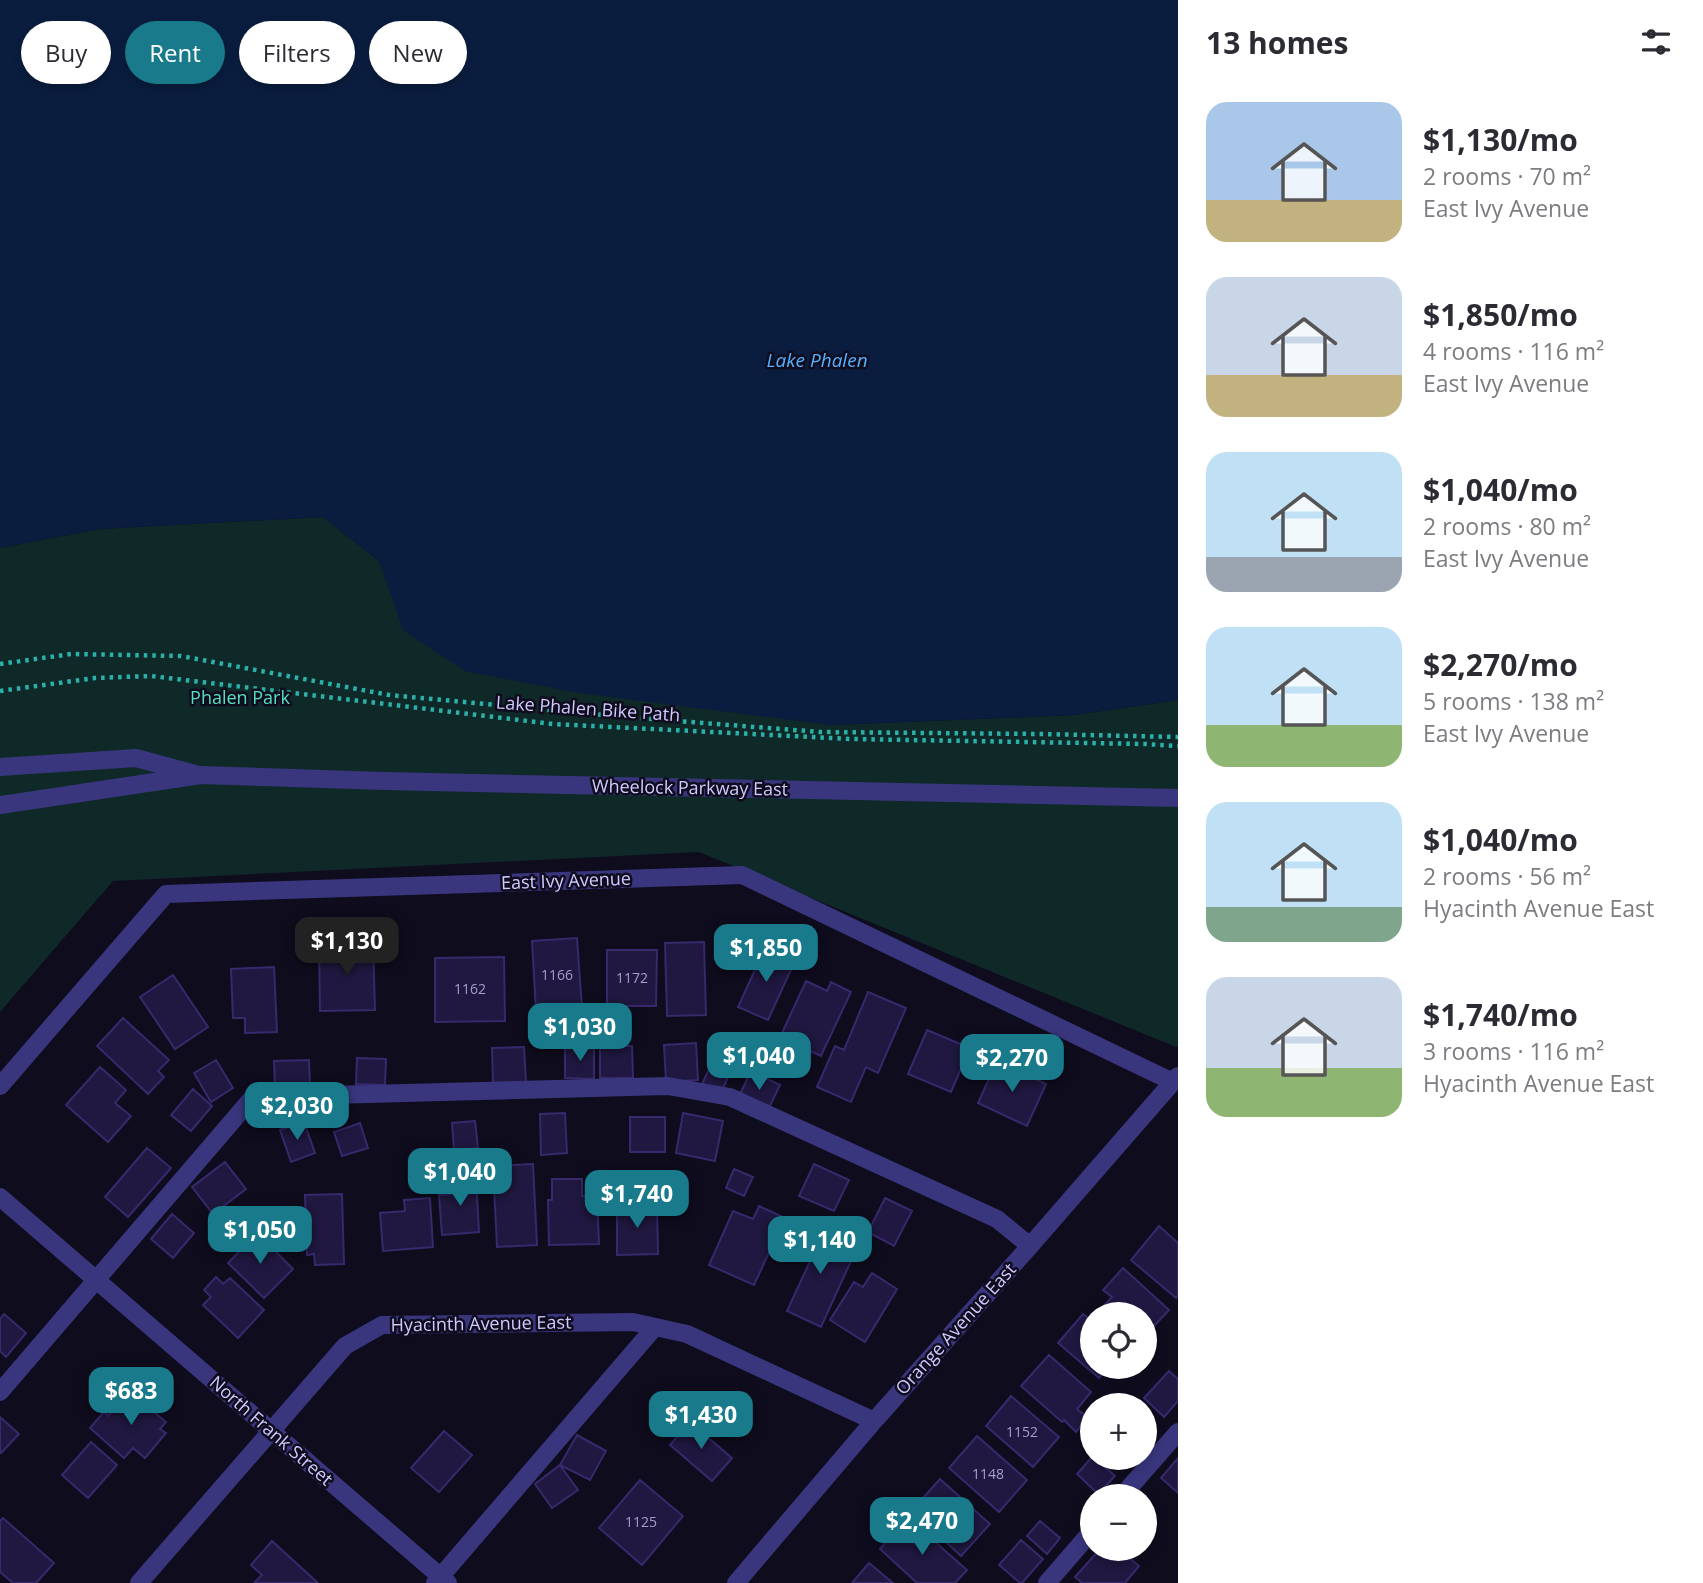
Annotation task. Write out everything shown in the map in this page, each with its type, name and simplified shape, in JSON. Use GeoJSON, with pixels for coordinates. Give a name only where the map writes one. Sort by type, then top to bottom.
{"type":"FeatureCollection","features":[{"type":"Feature","properties":{"kind":"street","name":"Wheelock Parkway East"},"geometry":{"type":"LineString","coordinates":[[0,767],[136,758],[201,775]]}},
{"type":"Feature","properties":{"kind":"street","name":"Wheelock Parkway East"},"geometry":{"type":"LineString","coordinates":[[0,806],[201,775],[384,782],[1178,798]]}},
{"type":"Feature","properties":{"kind":"street","name":"East Ivy Avenue"},"geometry":{"type":"LineString","coordinates":[[0,1086],[166,894],[742,875],[1175,1079]]}},
{"type":"Feature","properties":{"kind":"street","name":"Orange Avenue East"},"geometry":{"type":"LineString","coordinates":[[736,1583],[874,1421],[1175,1079]]}},
{"type":"Feature","properties":{"kind":"street"},"geometry":{"type":"LineString","coordinates":[[0,1392],[253,1097],[668,1086],[730,1097],[997,1219],[1030,1246]]}},
{"type":"Feature","properties":{"kind":"street","name":"North Frank Street"},"geometry":{"type":"LineString","coordinates":[[0,1197],[271,1430],[441,1581]]}},
{"type":"Feature","properties":{"kind":"street","name":"Hyacinth Avenue East"},"geometry":{"type":"LineString","coordinates":[[139,1583],[345,1346],[382,1325],[633,1322],[687,1334],[874,1421]]}},
{"type":"Feature","properties":{"kind":"street"},"geometry":{"type":"LineString","coordinates":[[441,1581],[655,1327]]}},
{"type":"Feature","properties":{"kind":"street"},"geometry":{"type":"LineString","coordinates":[[1132,1484],[1178,1432]]}},
{"type":"Feature","properties":{"kind":"street"},"geometry":{"type":"LineString","coordinates":[[1048,1583],[1080,1545]]}},
{"type":"Feature","properties":{"kind":"path"},"geometry":{"type":"LineString","coordinates":[[0,664],[71,654],[181,656],[389,695],[639,718],[820,732],[1178,737]]}},
{"type":"Feature","properties":{"kind":"path","name":"Lake Phalen Bike Path"},"geometry":{"type":"LineString","coordinates":[[0,691],[95,678],[151,676],[553,724],[851,740],[1178,746]]}},
{"type":"Feature","properties":{"kind":"green space","name":"Phalen Park"},"geometry":{"type":"Polygon","coordinates":[[[323,517],[379,561],[404,630],[832,725],[1074,715],[1178,700],[1178,1046],[699,852],[113,881],[0,1012],[0,548],[99,529],[323,517]]]}},
{"type":"Feature","properties":{"kind":"water","name":"Lake Phalen"},"geometry":{"type":"Polygon","coordinates":[[[0,0],[1178,0],[1178,700],[1074,715],[832,725],[578,693],[465,671],[403,630],[379,561],[323,517],[99,529],[0,548],[0,0]]]}},
{"type":"Feature","properties":{"kind":"building"},"geometry":{"type":"Polygon","coordinates":[[[577,938],[582,1008],[536,1011],[532,941],[577,938]]]}},
{"type":"Feature","properties":{"kind":"building"},"geometry":{"type":"Polygon","coordinates":[[[373,942],[375,1010],[320,1011],[319,944],[373,942]]]}},
{"type":"Feature","properties":{"kind":"building"},"geometry":{"type":"Polygon","coordinates":[[[704,942],[706,1015],[667,1016],[665,943],[704,942]]]}},
{"type":"Feature","properties":{"kind":"building"},"geometry":{"type":"Polygon","coordinates":[[[765,948],[795,961],[768,1020],[738,1007],[765,948]]]}},
{"type":"Feature","properties":{"kind":"building"},"geometry":{"type":"Polygon","coordinates":[[[607,950],[657,950],[656,1006],[607,1006],[607,950]]]}},
{"type":"Feature","properties":{"kind":"building"},"geometry":{"type":"Polygon","coordinates":[[[504,957],[505,1021],[435,1022],[435,958],[504,957]]]}},
{"type":"Feature","properties":{"kind":"building"},"geometry":{"type":"Polygon","coordinates":[[[274,967],[277,1032],[245,1033],[245,1018],[233,1018],[231,969],[274,967]]]}},
{"type":"Feature","properties":{"kind":"building"},"geometry":{"type":"Polygon","coordinates":[[[173,975],[208,1027],[175,1049],[140,997],[173,975]]]}},
{"type":"Feature","properties":{"kind":"building"},"geometry":{"type":"Polygon","coordinates":[[[806,981],[827,991],[831,982],[851,992],[821,1056],[803,1048],[799,1056],[776,1046],[806,981]]]}},
{"type":"Feature","properties":{"kind":"building"},"geometry":{"type":"Polygon","coordinates":[[[868,992],[906,1008],[878,1073],[866,1067],[851,1102],[817,1087],[835,1046],[844,1050],[868,992]]]}},
{"type":"Feature","properties":{"kind":"building"},"geometry":{"type":"Polygon","coordinates":[[[123,1018],[169,1060],[158,1071],[164,1077],[148,1094],[97,1046],[123,1018]]]}},
{"type":"Feature","properties":{"kind":"building"},"geometry":{"type":"Polygon","coordinates":[[[927,1030],[970,1048],[951,1092],[908,1074],[927,1030]]]}},
{"type":"Feature","properties":{"kind":"building"},"geometry":{"type":"Polygon","coordinates":[[[696,1043],[698,1080],[666,1082],[664,1045],[696,1043]]]}},
{"type":"Feature","properties":{"kind":"building"},"geometry":{"type":"Polygon","coordinates":[[[600,1046],[632,1046],[633,1078],[600,1078],[600,1046]]]}},
{"type":"Feature","properties":{"kind":"building"},"geometry":{"type":"Polygon","coordinates":[[[524,1047],[526,1082],[493,1083],[492,1048],[524,1047]]]}},
{"type":"Feature","properties":{"kind":"building"},"geometry":{"type":"Polygon","coordinates":[[[565,1047],[594,1047],[594,1079],[565,1078],[565,1047]]]}},
{"type":"Feature","properties":{"kind":"building"},"geometry":{"type":"Polygon","coordinates":[[[715,1056],[734,1064],[721,1093],[702,1084],[715,1056]]]}},
{"type":"Feature","properties":{"kind":"building"},"geometry":{"type":"Polygon","coordinates":[[[357,1058],[386,1059],[385,1085],[356,1084],[357,1058]]]}},
{"type":"Feature","properties":{"kind":"building"},"geometry":{"type":"Polygon","coordinates":[[[216,1060],[233,1088],[211,1102],[194,1073],[216,1060]]]}},
{"type":"Feature","properties":{"kind":"building"},"geometry":{"type":"Polygon","coordinates":[[[309,1060],[310,1085],[275,1087],[274,1061],[309,1060]]]}},
{"type":"Feature","properties":{"kind":"building"},"geometry":{"type":"Polygon","coordinates":[[[997,1061],[1046,1084],[1027,1126],[978,1103],[997,1061]]]}},
{"type":"Feature","properties":{"kind":"building"},"geometry":{"type":"Polygon","coordinates":[[[100,1067],[126,1090],[115,1103],[131,1116],[108,1142],[66,1105],[100,1067]]]}},
{"type":"Feature","properties":{"kind":"building"},"geometry":{"type":"Polygon","coordinates":[[[751,1071],[780,1085],[767,1112],[738,1098],[751,1071]]]}},
{"type":"Feature","properties":{"kind":"building"},"geometry":{"type":"Polygon","coordinates":[[[193,1089],[212,1106],[191,1131],[171,1115],[193,1089]]]}},
{"type":"Feature","properties":{"kind":"building"},"geometry":{"type":"Polygon","coordinates":[[[565,1113],[567,1153],[541,1155],[540,1114],[565,1113]]]}},
{"type":"Feature","properties":{"kind":"building"},"geometry":{"type":"Polygon","coordinates":[[[683,1113],[723,1121],[715,1161],[676,1153],[683,1113]]]}},
{"type":"Feature","properties":{"kind":"building"},"geometry":{"type":"Polygon","coordinates":[[[630,1117],[665,1117],[665,1152],[630,1152],[630,1117]]]}},
{"type":"Feature","properties":{"kind":"building"},"geometry":{"type":"Polygon","coordinates":[[[475,1121],[478,1148],[454,1150],[452,1123],[475,1121]]]}},
{"type":"Feature","properties":{"kind":"building"},"geometry":{"type":"Polygon","coordinates":[[[304,1122],[315,1153],[291,1162],[280,1130],[304,1122]]]}},
{"type":"Feature","properties":{"kind":"building"},"geometry":{"type":"Polygon","coordinates":[[[360,1123],[368,1148],[342,1156],[334,1132],[360,1123]]]}},
{"type":"Feature","properties":{"kind":"building"},"geometry":{"type":"Polygon","coordinates":[[[147,1148],[171,1168],[128,1217],[105,1197],[147,1148]]]}},
{"type":"Feature","properties":{"kind":"building"},"geometry":{"type":"Polygon","coordinates":[[[225,1162],[246,1189],[213,1214],[192,1187],[225,1162]]]}},
{"type":"Feature","properties":{"kind":"building"},"geometry":{"type":"Polygon","coordinates":[[[533,1164],[537,1245],[497,1247],[493,1166],[533,1164]]]}},
{"type":"Feature","properties":{"kind":"building"},"geometry":{"type":"Polygon","coordinates":[[[814,1164],[849,1180],[834,1211],[799,1196],[814,1164]]]}},
{"type":"Feature","properties":{"kind":"building"},"geometry":{"type":"Polygon","coordinates":[[[734,1169],[753,1177],[744,1196],[726,1188],[734,1169]]]}},
{"type":"Feature","properties":{"kind":"building"},"geometry":{"type":"Polygon","coordinates":[[[476,1177],[479,1232],[442,1235],[439,1195],[456,1194],[455,1178],[476,1177]]]}},
{"type":"Feature","properties":{"kind":"building"},"geometry":{"type":"Polygon","coordinates":[[[552,1179],[582,1179],[582,1196],[597,1195],[599,1244],[549,1245],[548,1200],[552,1200],[552,1179]]]}},
{"type":"Feature","properties":{"kind":"building"},"geometry":{"type":"Polygon","coordinates":[[[342,1194],[344,1264],[315,1265],[314,1254],[307,1255],[305,1195],[342,1194]]]}},
{"type":"Feature","properties":{"kind":"building"},"geometry":{"type":"Polygon","coordinates":[[[430,1198],[433,1247],[383,1251],[380,1213],[405,1211],[404,1200],[430,1198]]]}},
{"type":"Feature","properties":{"kind":"building"},"geometry":{"type":"Polygon","coordinates":[[[885,1198],[912,1211],[894,1246],[868,1232],[885,1198]]]}},
{"type":"Feature","properties":{"kind":"building"},"geometry":{"type":"Polygon","coordinates":[[[657,1204],[658,1254],[617,1255],[617,1205],[657,1204]]]}},
{"type":"Feature","properties":{"kind":"building"},"geometry":{"type":"Polygon","coordinates":[[[759,1206],[785,1218],[754,1285],[709,1265],[733,1211],[753,1219],[759,1206]]]}},
{"type":"Feature","properties":{"kind":"building"},"geometry":{"type":"Polygon","coordinates":[[[172,1214],[194,1233],[173,1258],[151,1239],[172,1214]]]}},
{"type":"Feature","properties":{"kind":"building"},"geometry":{"type":"Polygon","coordinates":[[[1159,1226],[1178,1243],[1176,1298],[1131,1260],[1159,1226]]]}},
{"type":"Feature","properties":{"kind":"building"},"geometry":{"type":"Polygon","coordinates":[[[808,1228],[856,1250],[821,1327],[787,1311],[811,1259],[797,1253],[808,1228]]]}},
{"type":"Feature","properties":{"kind":"building"},"geometry":{"type":"Polygon","coordinates":[[[257,1233],[293,1269],[264,1298],[228,1263],[257,1233]]]}},
{"type":"Feature","properties":{"kind":"building"},"geometry":{"type":"Polygon","coordinates":[[[1123,1268],[1169,1310],[1157,1323],[1157,1302],[1107,1302],[1112,1297],[1103,1290],[1123,1268]]]}},
{"type":"Feature","properties":{"kind":"building"},"geometry":{"type":"Polygon","coordinates":[[[872,1273],[897,1289],[865,1342],[830,1320],[854,1282],[863,1287],[872,1273]]]}},
{"type":"Feature","properties":{"kind":"building"},"geometry":{"type":"Polygon","coordinates":[[[216,1277],[223,1284],[230,1278],[264,1310],[238,1338],[203,1305],[211,1297],[204,1290],[216,1277]]]}},
{"type":"Feature","properties":{"kind":"building"},"geometry":{"type":"Polygon","coordinates":[[[4,1314],[26,1333],[6,1357],[0,1351],[0,1319],[4,1314]]]}},
{"type":"Feature","properties":{"kind":"building"},"geometry":{"type":"Polygon","coordinates":[[[1080,1317],[1080,1362],[1058,1343],[1080,1317]]]}},
{"type":"Feature","properties":{"kind":"building"},"geometry":{"type":"Polygon","coordinates":[[[1049,1355],[1091,1392],[1080,1393],[1080,1405],[1077,1409],[1080,1411],[1080,1427],[1076,1432],[1021,1386],[1049,1355]]]}},
{"type":"Feature","properties":{"kind":"building"},"geometry":{"type":"Polygon","coordinates":[[[1169,1371],[1178,1379],[1178,1401],[1164,1417],[1157,1410],[1157,1393],[1149,1393],[1169,1371]]]}},
{"type":"Feature","properties":{"kind":"building"},"geometry":{"type":"Polygon","coordinates":[[[129,1391],[166,1422],[160,1429],[166,1433],[145,1458],[133,1448],[124,1458],[90,1428],[104,1412],[108,1416],[129,1391]]]}},
{"type":"Feature","properties":{"kind":"building"},"geometry":{"type":"Polygon","coordinates":[[[1011,1396],[1059,1437],[1033,1467],[986,1426],[1011,1396]]]}},
{"type":"Feature","properties":{"kind":"building"},"geometry":{"type":"Polygon","coordinates":[[[0,1417],[19,1434],[1,1453],[0,1453],[0,1417]]]}},
{"type":"Feature","properties":{"kind":"building"},"geometry":{"type":"Polygon","coordinates":[[[690,1422],[732,1458],[712,1481],[670,1445],[690,1422]]]}},
{"type":"Feature","properties":{"kind":"building"},"geometry":{"type":"Polygon","coordinates":[[[444,1431],[472,1455],[439,1492],[411,1468],[444,1431]]]}},
{"type":"Feature","properties":{"kind":"building"},"geometry":{"type":"Polygon","coordinates":[[[577,1435],[606,1451],[590,1480],[560,1465],[577,1435]]]}},
{"type":"Feature","properties":{"kind":"building"},"geometry":{"type":"Polygon","coordinates":[[[977,1436],[1027,1480],[999,1512],[949,1468],[977,1436]]]}},
{"type":"Feature","properties":{"kind":"building"},"geometry":{"type":"Polygon","coordinates":[[[91,1442],[117,1465],[88,1498],[62,1475],[91,1442]]]}},
{"type":"Feature","properties":{"kind":"building"},"geometry":{"type":"Polygon","coordinates":[[[1178,1458],[1178,1493],[1161,1478],[1178,1458]]]}},
{"type":"Feature","properties":{"kind":"building"},"geometry":{"type":"Polygon","coordinates":[[[560,1465],[578,1490],[552,1508],[535,1484],[560,1465]]]}},
{"type":"Feature","properties":{"kind":"building"},"geometry":{"type":"Polygon","coordinates":[[[1081,1470],[1108,1470],[1115,1476],[1107,1484],[1088,1484],[1077,1474],[1081,1470]]]}},
{"type":"Feature","properties":{"kind":"building"},"geometry":{"type":"Polygon","coordinates":[[[940,1479],[990,1524],[961,1556],[920,1518],[932,1506],[923,1498],[940,1479]]]}},
{"type":"Feature","properties":{"kind":"building"},"geometry":{"type":"Polygon","coordinates":[[[640,1480],[683,1516],[642,1565],[599,1528],[640,1480]]]}},
{"type":"Feature","properties":{"kind":"building"},"geometry":{"type":"Polygon","coordinates":[[[3,1518],[54,1563],[36,1583],[13,1583],[0,1572],[0,1521],[3,1518]]]}},
{"type":"Feature","properties":{"kind":"building"},"geometry":{"type":"Polygon","coordinates":[[[1040,1521],[1060,1538],[1047,1554],[1027,1536],[1040,1521]]]}},
{"type":"Feature","properties":{"kind":"building"},"geometry":{"type":"Polygon","coordinates":[[[901,1525],[910,1533],[916,1525],[967,1570],[955,1583],[917,1583],[880,1549],[901,1525]]]}},
{"type":"Feature","properties":{"kind":"building"},"geometry":{"type":"Polygon","coordinates":[[[1021,1540],[1043,1559],[1020,1583],[999,1565],[1021,1540]]]}},
{"type":"Feature","properties":{"kind":"building"},"geometry":{"type":"Polygon","coordinates":[[[272,1541],[318,1583],[254,1583],[262,1575],[251,1565],[272,1541]]]}},
{"type":"Feature","properties":{"kind":"building"},"geometry":{"type":"Polygon","coordinates":[[[1089,1561],[1133,1561],[1139,1566],[1125,1583],[1082,1583],[1075,1577],[1089,1561]]]}},
{"type":"Feature","properties":{"kind":"building"},"geometry":{"type":"Polygon","coordinates":[[[869,1563],[893,1583],[852,1583],[869,1563]]]}}]}
